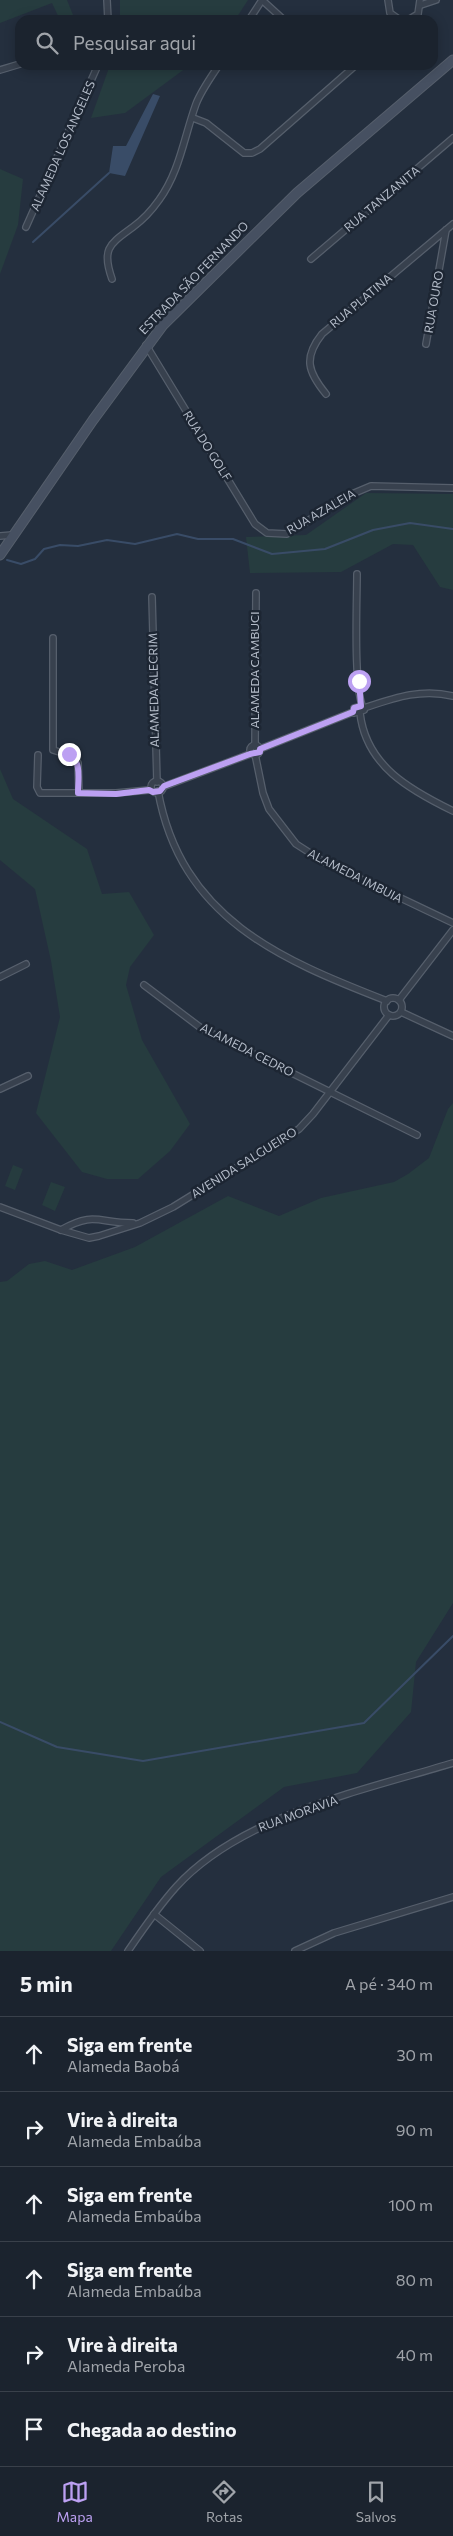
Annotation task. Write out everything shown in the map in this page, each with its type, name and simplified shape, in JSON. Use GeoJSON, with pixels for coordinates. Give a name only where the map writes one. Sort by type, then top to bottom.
{"type":"FeatureCollection","features":[{"type":"Feature","properties":{"kind":"main road","name":"ESTRADA SÃO FERNANDO"},"geometry":{"type":"LineString","coordinates":[[0,555],[146,345],[199,288],[297,193],[453,60]]}},
{"type":"Feature","properties":{"kind":"street"},"geometry":{"type":"LineString","coordinates":[[108,0],[108,15]]}},
{"type":"Feature","properties":{"kind":"street"},"geometry":{"type":"LineString","coordinates":[[252,15],[262,0],[278,15]]}},
{"type":"Feature","properties":{"kind":"street"},"geometry":{"type":"LineString","coordinates":[[388,0],[390,13],[393,15]]}},
{"type":"Feature","properties":{"kind":"street"},"geometry":{"type":"LineString","coordinates":[[416,15],[420,3],[436,0]]}},
{"type":"Feature","properties":{"kind":"street"},"geometry":{"type":"LineString","coordinates":[[0,70],[15,66]]}},
{"type":"Feature","properties":{"kind":"street","name":"ALAMEDA LOS ANGELES"},"geometry":{"type":"LineString","coordinates":[[26,228],[96,70]]}},
{"type":"Feature","properties":{"kind":"street"},"geometry":{"type":"LineString","coordinates":[[112,279],[106,264],[108,250],[119,236],[144,218],[163,195],[179,160],[196,104],[216,70]]}},
{"type":"Feature","properties":{"kind":"street"},"geometry":{"type":"LineString","coordinates":[[193,118],[206,123],[244,153],[252,153],[260,149],[348,70]]}},
{"type":"Feature","properties":{"kind":"street","name":"RUA TANZANITA"},"geometry":{"type":"LineString","coordinates":[[311,259],[453,138]]}},
{"type":"Feature","properties":{"kind":"street","name":"RUA PLATINA"},"geometry":{"type":"LineString","coordinates":[[326,394],[311,374],[310,353],[315,343],[322,334],[453,224]]}},
{"type":"Feature","properties":{"kind":"street","name":"RUA OURO"},"geometry":{"type":"LineString","coordinates":[[426,344],[446,230]]}},
{"type":"Feature","properties":{"kind":"street","name":"RUA DO GOLF"},"geometry":{"type":"LineString","coordinates":[[146,345],[255,524],[267,533],[278,535]]}},
{"type":"Feature","properties":{"kind":"street","name":"RUA AZALEIA"},"geometry":{"type":"LineString","coordinates":[[278,535],[287,534],[357,490],[371,486],[453,488]]}},
{"type":"Feature","properties":{"kind":"street"},"geometry":{"type":"LineString","coordinates":[[0,536],[12,536]]}},
{"type":"Feature","properties":{"kind":"street"},"geometry":{"type":"LineString","coordinates":[[357,574],[359,710],[363,728],[369,742],[387,769],[400,782],[418,794],[453,811]]}},
{"type":"Feature","properties":{"kind":"street","name":"ALAMEDA CAMBUCI"},"geometry":{"type":"LineString","coordinates":[[256,593],[258,748]]}},
{"type":"Feature","properties":{"kind":"street","name":"ALAMEDA ALECRIM"},"geometry":{"type":"LineString","coordinates":[[152,597],[157,782]]}},
{"type":"Feature","properties":{"kind":"street"},"geometry":{"type":"LineString","coordinates":[[53,638],[53,750],[75,757],[78,763],[78,793]]}},
{"type":"Feature","properties":{"kind":"street"},"geometry":{"type":"LineString","coordinates":[[38,755],[37,787],[40,793],[116,794],[149,790],[158,792],[163,790],[164,786],[252,754],[250,748],[258,748],[359,710],[416,693],[436,692],[453,696]]}},
{"type":"Feature","properties":{"kind":"street","name":"ALAMEDA IMBUIA"},"geometry":{"type":"LineString","coordinates":[[252,754],[269,809],[296,844],[321,860],[453,923]]}},
{"type":"Feature","properties":{"kind":"street"},"geometry":{"type":"LineString","coordinates":[[149,790],[151,783],[161,782],[164,786]]}},
{"type":"Feature","properties":{"kind":"street"},"geometry":{"type":"LineString","coordinates":[[158,792],[162,813],[170,836],[189,874],[216,908],[252,937],[272,950],[342,984],[387,1001]]}},
{"type":"Feature","properties":{"kind":"street"},"geometry":{"type":"LineString","coordinates":[[399,1000],[453,930]]}},
{"type":"Feature","properties":{"kind":"street"},"geometry":{"type":"LineString","coordinates":[[0,977],[26,964]]}},
{"type":"Feature","properties":{"kind":"street","name":"ALAMEDA CEDRO"},"geometry":{"type":"LineString","coordinates":[[144,985],[201,1028],[417,1134]]}},
{"type":"Feature","properties":{"kind":"street"},"geometry":{"type":"LineString","coordinates":[[392,998],[399,1000],[402,1006],[400,1012],[396,1015],[389,1014],[385,1009],[387,1001],[392,998]]}},
{"type":"Feature","properties":{"kind":"street"},"geometry":{"type":"LineString","coordinates":[[400,1012],[453,1036]]}},
{"type":"Feature","properties":{"kind":"street","name":"AVENIDA SALGUEIRO"},"geometry":{"type":"LineString","coordinates":[[0,1207],[60,1230],[89,1238],[140,1223],[173,1207],[282,1141],[313,1114],[389,1014]]}},
{"type":"Feature","properties":{"kind":"street"},"geometry":{"type":"LineString","coordinates":[[0,1090],[28,1076]]}},
{"type":"Feature","properties":{"kind":"street"},"geometry":{"type":"LineString","coordinates":[[60,1230],[76,1221],[91,1218],[140,1223]]}},
{"type":"Feature","properties":{"kind":"street"},"geometry":{"type":"LineString","coordinates":[[104,1220],[107,1232]]}},
{"type":"Feature","properties":{"kind":"street"},"geometry":{"type":"LineString","coordinates":[[76,1221],[76,1233]]}},
{"type":"Feature","properties":{"kind":"street","name":"RUA MORAVIA"},"geometry":{"type":"LineString","coordinates":[[128,1951],[176,1886],[200,1865],[254,1830],[291,1814],[453,1763]]}},
{"type":"Feature","properties":{"kind":"street"},"geometry":{"type":"LineString","coordinates":[[295,1951],[334,1933],[453,1898]]}},
{"type":"Feature","properties":{"kind":"street"},"geometry":{"type":"LineString","coordinates":[[154,1914],[200,1951]]}},
{"type":"Feature","properties":{"kind":"green space"},"geometry":{"type":"Polygon","coordinates":[[[0,0],[67,0],[73,15],[58,15],[52,3],[21,15],[15,15],[15,17],[0,23],[0,0]]]}},
{"type":"Feature","properties":{"kind":"green space"},"geometry":{"type":"Polygon","coordinates":[[[120,0],[248,0],[238,15],[120,15],[120,0]]]}},
{"type":"Feature","properties":{"kind":"green space"},"geometry":{"type":"Polygon","coordinates":[[[108,70],[183,70],[125,113],[91,118],[108,70]]]}},
{"type":"Feature","properties":{"kind":"green space"},"geometry":{"type":"Polygon","coordinates":[[[0,169],[23,179],[18,225],[0,274],[0,169]]]}},
{"type":"Feature","properties":{"kind":"green space"},"geometry":{"type":"Polygon","coordinates":[[[366,493],[453,494],[453,590],[440,587],[413,545],[393,544],[341,572],[250,573],[246,537],[306,535],[366,493]]]}},
{"type":"Feature","properties":{"kind":"green space"},"geometry":{"type":"Polygon","coordinates":[[[0,769],[13,799],[87,849],[102,894],[129,892],[154,935],[130,967],[126,985],[142,1040],[190,1124],[170,1151],[138,1179],[107,1179],[82,1172],[36,1113],[60,1017],[51,961],[35,889],[0,860],[0,769]]]}},
{"type":"Feature","properties":{"kind":"green space"},"geometry":{"type":"Polygon","coordinates":[[[453,1103],[453,1603],[416,1662],[411,1712],[357,1773],[284,1787],[161,1877],[111,1951],[0,1951],[0,1282],[7,1281],[29,1264],[45,1261],[72,1270],[135,1247],[228,1196],[279,1216],[321,1198],[394,1182],[429,1158],[448,1109],[453,1103]]]}},
{"type":"Feature","properties":{"kind":"green space"},"geometry":{"type":"Polygon","coordinates":[[[13,1165],[23,1169],[15,1190],[5,1186],[13,1165]]]}},
{"type":"Feature","properties":{"kind":"green space"},"geometry":{"type":"Polygon","coordinates":[[[51,1182],[65,1187],[55,1211],[42,1205],[51,1182]]]}},
{"type":"Feature","properties":{"kind":"water"},"geometry":{"type":"Polygon","coordinates":[[[153,94],[160,96],[125,176],[109,173],[113,146],[126,146],[153,94]]]}},
{"type":"Feature","properties":{"kind":"waterway"},"geometry":{"type":"LineString","coordinates":[[33,242],[109,173]]}},
{"type":"Feature","properties":{"kind":"waterway"},"geometry":{"type":"LineString","coordinates":[[7,560],[21,564],[35,559],[44,549],[60,545],[78,546],[107,540],[135,544],[177,534],[198,539],[233,539],[272,554],[325,549],[373,530],[410,523],[453,529]]}},
{"type":"Feature","properties":{"kind":"waterway"},"geometry":{"type":"LineString","coordinates":[[0,1722],[57,1747],[143,1761],[364,1723],[453,1636]]}},
{"type":"Feature","properties":{"kind":"route"},"geometry":{"type":"LineString","coordinates":[[69,754],[75,757],[78,763],[78,793],[116,794],[149,790],[151,792],[160,791],[163,790],[164,786],[260,752],[260,749],[353,712],[354,708],[361,706],[359,681]]}}]}
